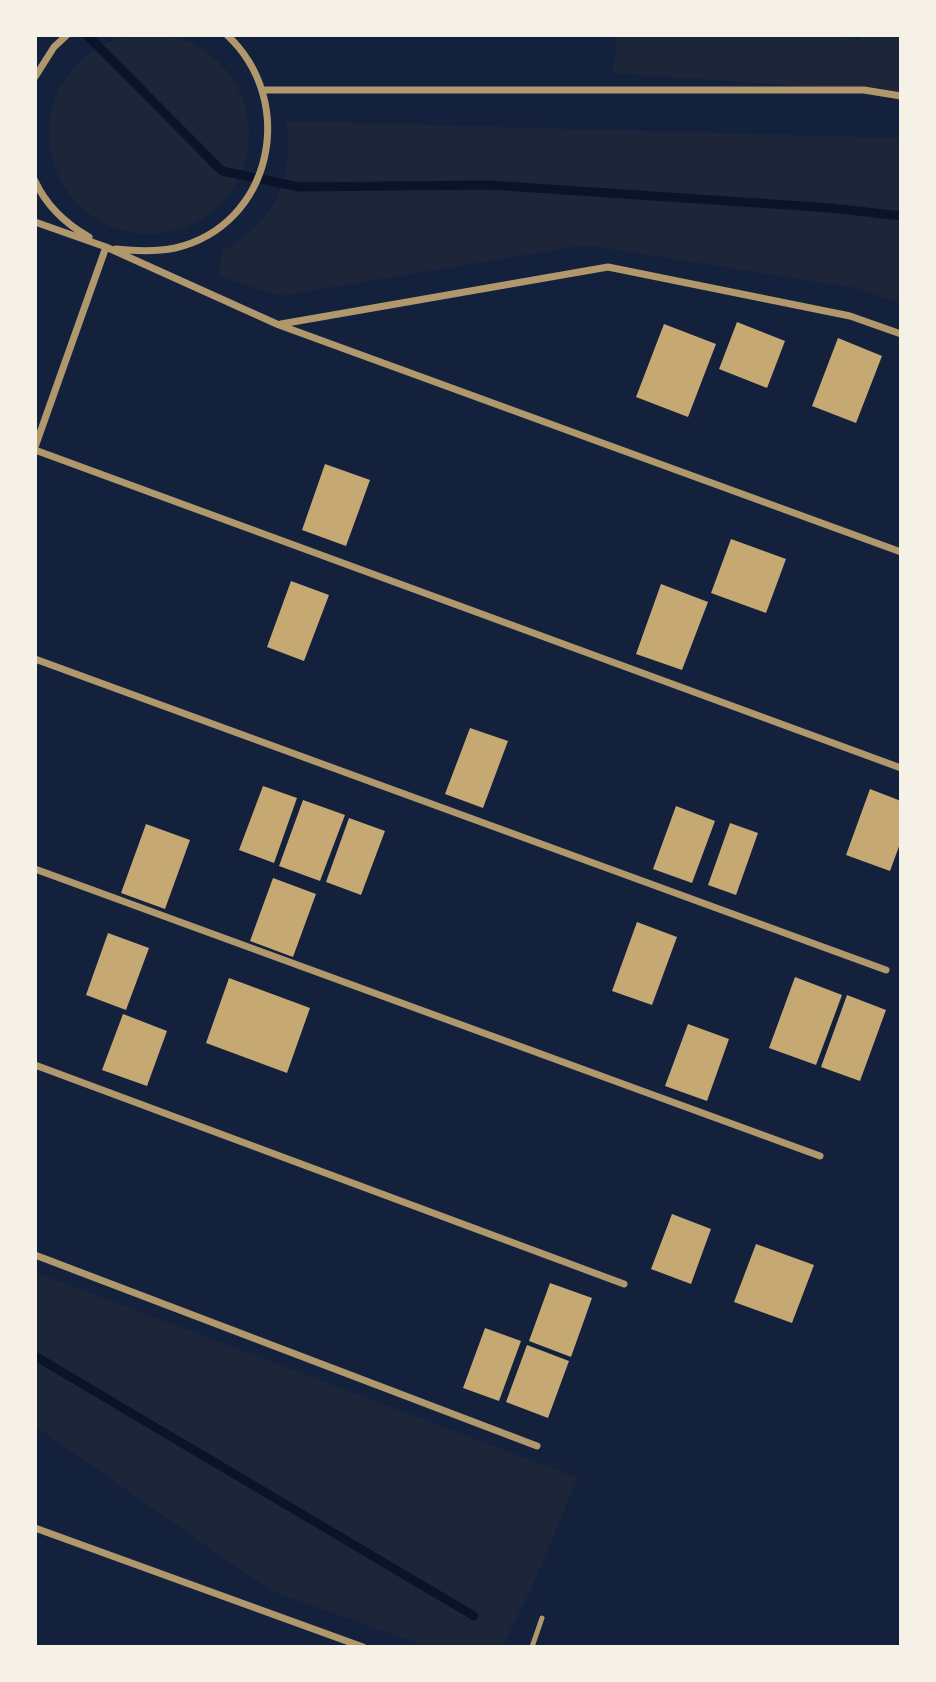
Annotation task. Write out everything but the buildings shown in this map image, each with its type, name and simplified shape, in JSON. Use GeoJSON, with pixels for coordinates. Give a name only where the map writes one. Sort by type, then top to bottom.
{"type":"FeatureCollection","features":[{"type":"Feature","properties":{"kind":"street"},"geometry":{"type":"LineString","coordinates":[[35,77],[54,47],[67,35]]}},
{"type":"Feature","properties":{"kind":"street"},"geometry":{"type":"LineString","coordinates":[[35,181],[50,205],[66,221],[106,247],[153,251],[176,247],[219,228],[243,202],[261,171],[267,148],[269,123],[257,76],[245,55],[226,35]]}},
{"type":"Feature","properties":{"kind":"street"},"geometry":{"type":"LineString","coordinates":[[262,90],[864,90],[901,96]]}},
{"type":"Feature","properties":{"kind":"street"},"geometry":{"type":"LineString","coordinates":[[35,222],[106,247],[279,325],[901,552]]}},
{"type":"Feature","properties":{"kind":"street"},"geometry":{"type":"LineString","coordinates":[[106,247],[35,449],[901,768]]}},
{"type":"Feature","properties":{"kind":"street"},"geometry":{"type":"LineString","coordinates":[[279,325],[608,267],[850,316],[901,334]]}},
{"type":"Feature","properties":{"kind":"street"},"geometry":{"type":"LineString","coordinates":[[35,659],[886,970]]}},
{"type":"Feature","properties":{"kind":"street"},"geometry":{"type":"LineString","coordinates":[[35,869],[820,1156]]}},
{"type":"Feature","properties":{"kind":"street"},"geometry":{"type":"LineString","coordinates":[[35,1065],[624,1284]]}},
{"type":"Feature","properties":{"kind":"street"},"geometry":{"type":"LineString","coordinates":[[35,1255],[537,1446]]}},
{"type":"Feature","properties":{"kind":"street"},"geometry":{"type":"LineString","coordinates":[[35,1528],[363,1647]]}},
{"type":"Feature","properties":{"kind":"lane"},"geometry":{"type":"LineString","coordinates":[[532,1647],[542,1618]]}},
{"type":"Feature","properties":{"kind":"shaded area"},"geometry":{"type":"Polygon","coordinates":[[[149,34],[187,42],[204,51],[219,64],[232,79],[241,96],[249,134],[241,172],[232,189],[219,204],[204,217],[187,226],[149,234],[111,226],[94,217],[79,204],[66,189],[57,172],[49,134],[57,96],[66,79],[79,64],[94,51],[111,42],[149,34]]]}},
{"type":"Feature","properties":{"kind":"shaded area"},"geometry":{"type":"Polygon","coordinates":[[[618,35],[836,35],[860,41],[862,35],[901,35],[901,93],[612,73],[618,35]]]}},
{"type":"Feature","properties":{"kind":"shaded area"},"geometry":{"type":"Polygon","coordinates":[[[286,121],[901,138],[901,304],[856,288],[586,245],[280,296],[218,276],[223,251],[256,226],[277,197],[287,162],[286,121]]]}},
{"type":"Feature","properties":{"kind":"shaded area"},"geometry":{"type":"Polygon","coordinates":[[[35,1272],[578,1478],[530,1591],[502,1647],[429,1647],[271,1591],[35,1426],[35,1272]]]}},
{"type":"Feature","properties":{"kind":"waterway"},"geometry":{"type":"LineString","coordinates":[[87,35],[222,171],[299,187],[489,185],[832,208],[901,216]]}},
{"type":"Feature","properties":{"kind":"waterway"},"geometry":{"type":"LineString","coordinates":[[35,1356],[474,1616]]}}]}
